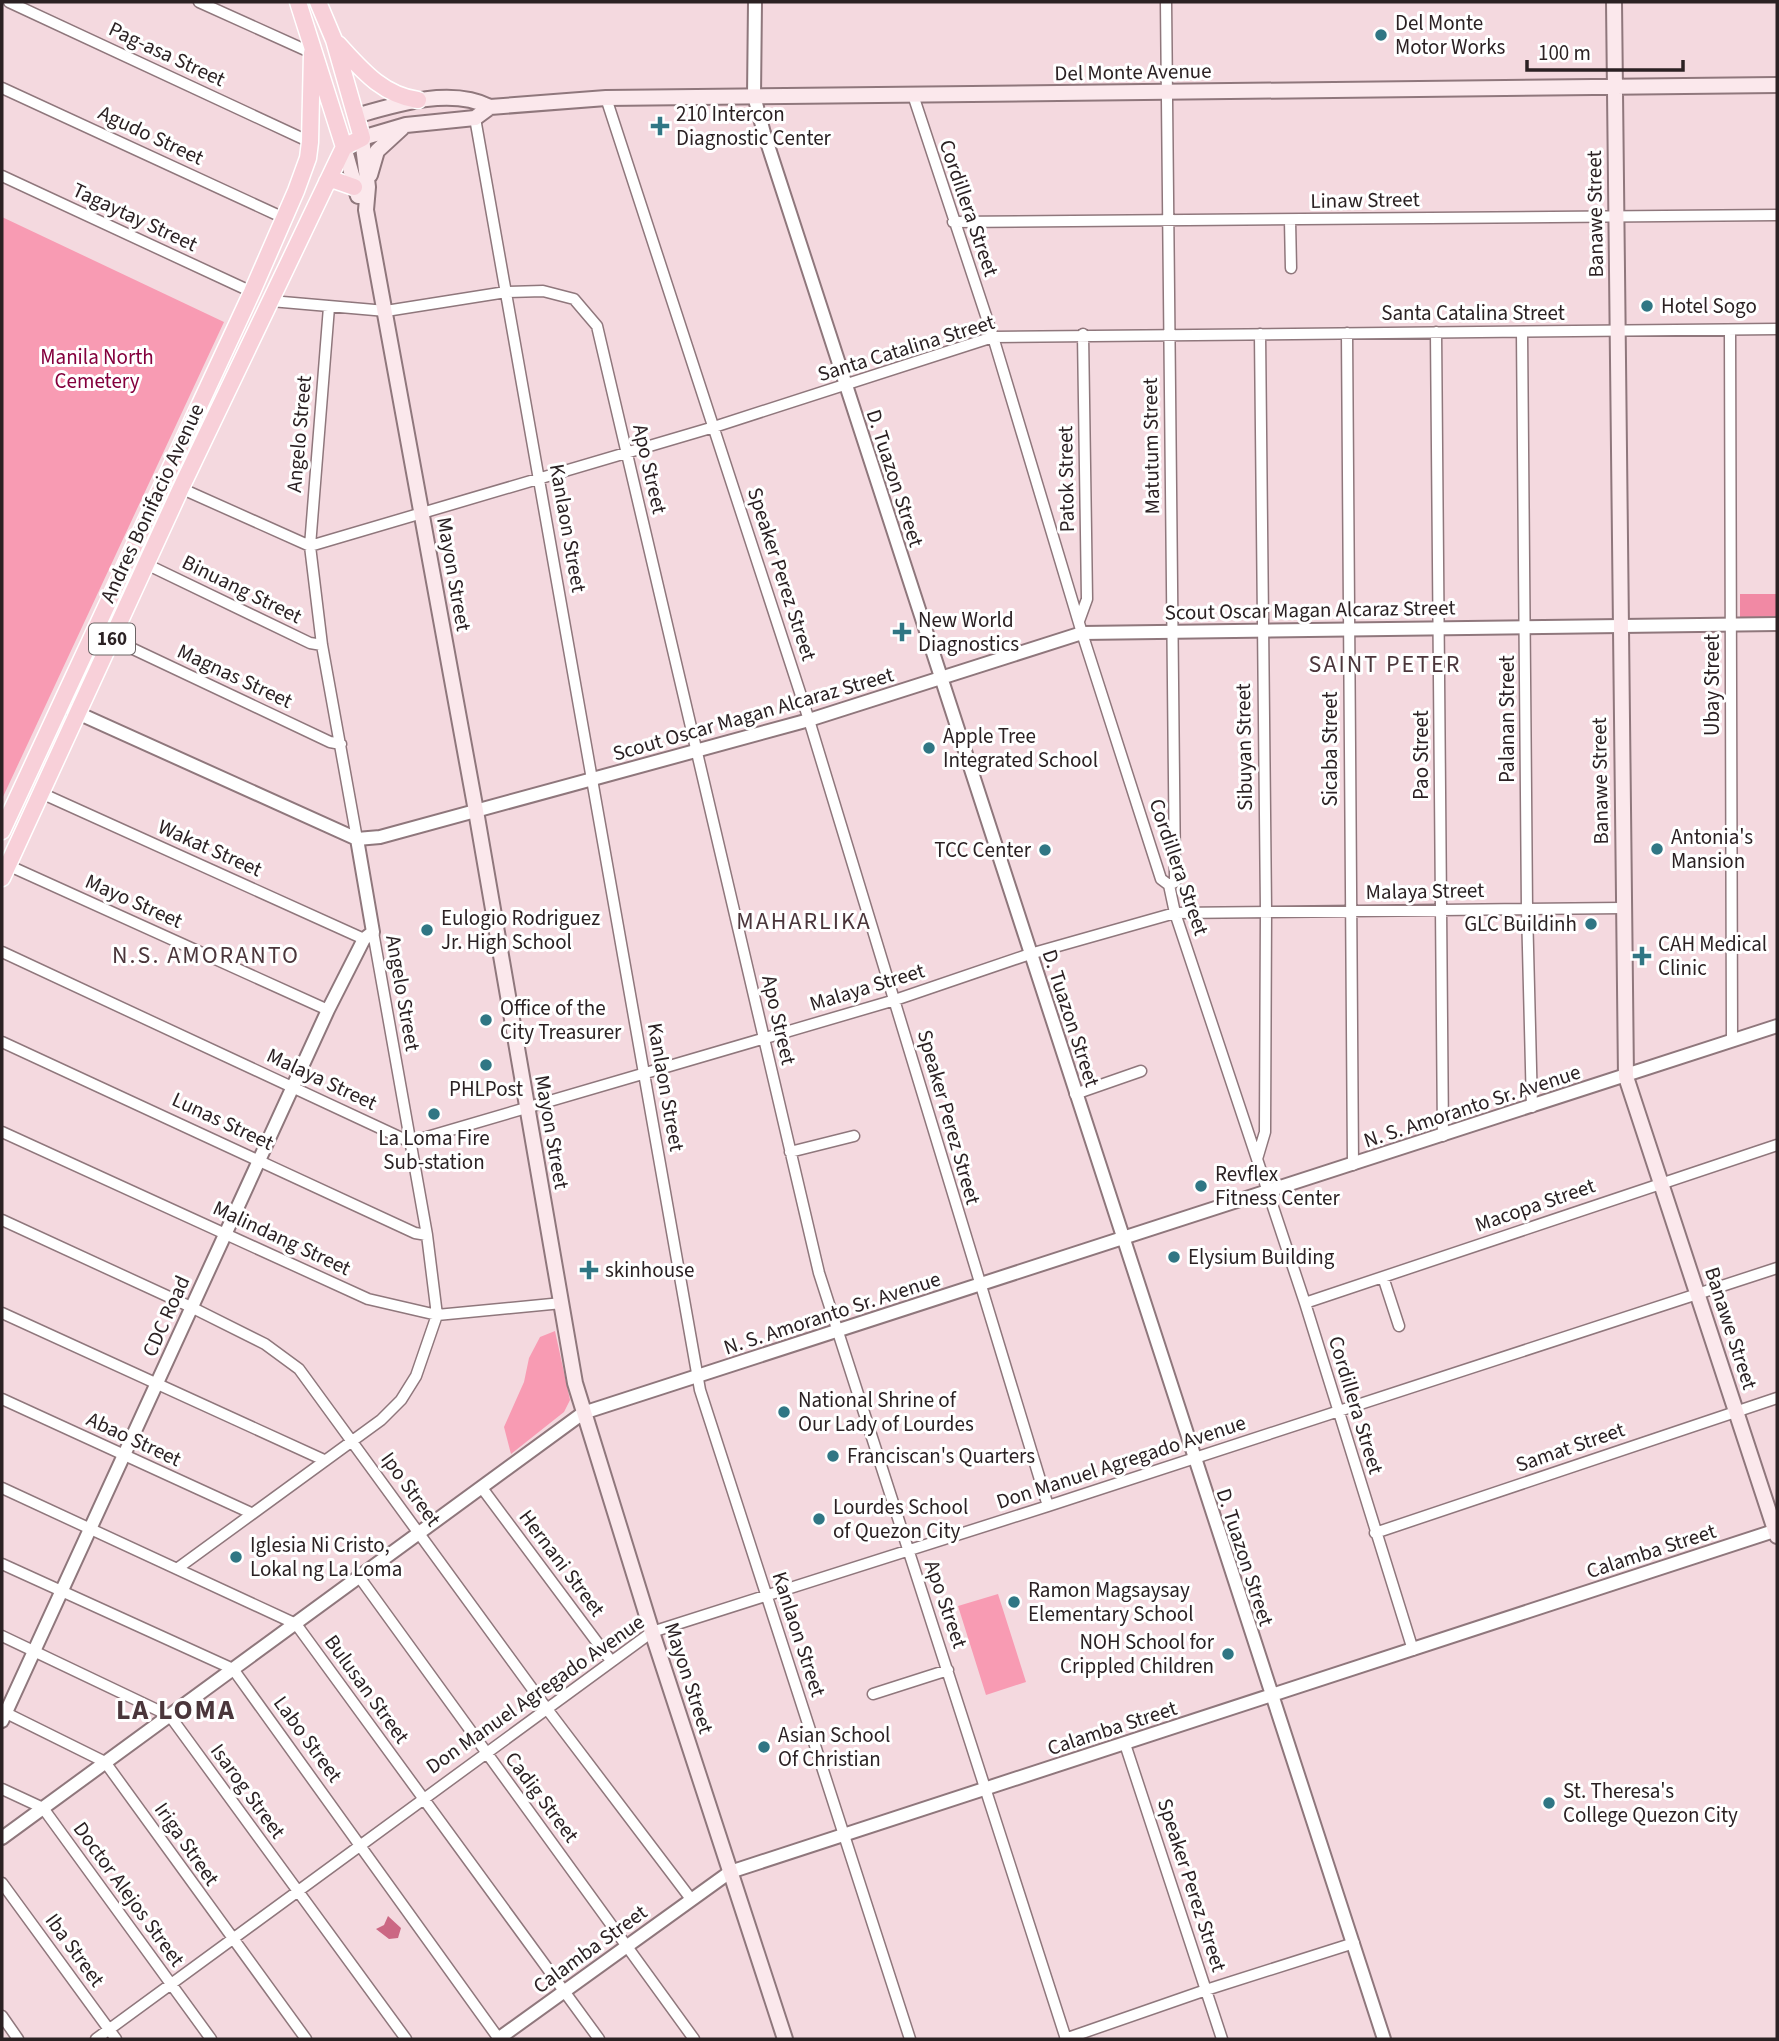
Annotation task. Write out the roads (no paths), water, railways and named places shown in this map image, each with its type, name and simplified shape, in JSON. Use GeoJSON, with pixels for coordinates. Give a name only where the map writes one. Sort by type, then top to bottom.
{"type":"FeatureCollection","features":[{"type":"Feature","properties":{"kind":"main road"},"geometry":{"type":"LineString","coordinates":[[298,2],[344,147],[362,138],[406,125],[475,118],[490,107]]}},
{"type":"Feature","properties":{"kind":"main road"},"geometry":{"type":"LineString","coordinates":[[318,2],[334,40],[362,138]]}},
{"type":"Feature","properties":{"kind":"main road","name":"Banawe Street"},"geometry":{"type":"LineString","coordinates":[[1614,2],[1626,1077],[1777,1532]]}},
{"type":"Feature","properties":{"kind":"main road"},"geometry":{"type":"LineString","coordinates":[[334,40],[362,70],[387,90],[418,100]]}},
{"type":"Feature","properties":{"kind":"main road","name":"Andres Bonifacio Avenue"},"geometry":{"type":"LineString","coordinates":[[2,831],[252,292],[308,158],[312,53]]}},
{"type":"Feature","properties":{"kind":"main road","name":"Del Monte Avenue"},"geometry":{"type":"LineString","coordinates":[[356,116],[418,100],[474,99],[490,107],[606,98],[1777,85]]}},
{"type":"Feature","properties":{"kind":"main road"},"geometry":{"type":"LineString","coordinates":[[310,142],[335,122],[356,116]]}},
{"type":"Feature","properties":{"kind":"main road"},"geometry":{"type":"LineString","coordinates":[[327,182],[334,180],[361,187],[377,151],[406,125]]}},
{"type":"Feature","properties":{"kind":"main road","name":"Mayon Street"},"geometry":{"type":"LineString","coordinates":[[361,187],[362,138]]}},
{"type":"Feature","properties":{"kind":"main road","name":"Andres Bonifacio Avenue"},"geometry":{"type":"LineString","coordinates":[[4,868],[344,147]]}},
{"type":"Feature","properties":{"kind":"main road","name":"Mayon Street"},"geometry":{"type":"LineString","coordinates":[[344,147],[361,187],[386,311],[476,811],[526,1108],[583,1413],[785,2039]]}},
{"type":"Feature","properties":{"kind":"street","name":"Pag-asa Street"},"geometry":{"type":"LineString","coordinates":[[9,2],[310,142]]}},
{"type":"Feature","properties":{"kind":"street"},"geometry":{"type":"LineString","coordinates":[[199,2],[312,53]]}},
{"type":"Feature","properties":{"kind":"street","name":"D. Tuazon Street"},"geometry":{"type":"LineString","coordinates":[[755,2],[754,96],[845,386],[1193,1460],[1384,2039]]}},
{"type":"Feature","properties":{"kind":"street","name":"Matutum Street"},"geometry":{"type":"LineString","coordinates":[[1166,2],[1175,876],[1175,882],[1169,885]]}},
{"type":"Feature","properties":{"kind":"street","name":"Agudo Street"},"geometry":{"type":"LineString","coordinates":[[2,88],[284,218]]}},
{"type":"Feature","properties":{"kind":"street","name":"Cordillera Street"},"geometry":{"type":"LineString","coordinates":[[913,94],[993,337],[1080,627],[1161,879],[1169,885],[1175,913],[1305,1303],[1413,1650]]}},
{"type":"Feature","properties":{"kind":"street","name":"Speaker Perez Street"},"geometry":{"type":"LineString","coordinates":[[606,98],[809,720],[979,1287],[1048,1506]]}},
{"type":"Feature","properties":{"kind":"street","name":"Kanlaon Street"},"geometry":{"type":"LineString","coordinates":[[475,118],[697,1376],[765,1595],[910,2039]]}},
{"type":"Feature","properties":{"kind":"street","name":"Tagaytay Street"},"geometry":{"type":"LineString","coordinates":[[2,176],[252,292]]}},
{"type":"Feature","properties":{"kind":"street","name":"Linaw Street"},"geometry":{"type":"LineString","coordinates":[[953,222],[1777,215]]}},
{"type":"Feature","properties":{"kind":"street"},"geometry":{"type":"LineString","coordinates":[[1290,220],[1291,268]]}},
{"type":"Feature","properties":{"kind":"street","name":"Apo Street"},"geometry":{"type":"LineString","coordinates":[[271,301],[386,311],[506,292],[558,293],[574,299],[597,326],[790,1152],[836,1332],[948,1670],[1065,2039]]}},
{"type":"Feature","properties":{"kind":"street","name":"Angelo Street"},"geometry":{"type":"LineString","coordinates":[[178,1569],[381,1420],[401,1400],[416,1376],[437,1315],[427,1235],[369,935],[357,839],[323,645],[310,546],[329,307]]}},
{"type":"Feature","properties":{"kind":"street","name":"Santa Catalina Street"},"geometry":{"type":"LineString","coordinates":[[310,546],[421,511],[714,428],[993,337],[1777,329]]}},
{"type":"Feature","properties":{"kind":"street","name":"Ubay Street"},"geometry":{"type":"LineString","coordinates":[[1730,330],[1732,1041]]}},
{"type":"Feature","properties":{"kind":"street","name":"Pao Street"},"geometry":{"type":"LineString","coordinates":[[1436,332],[1443,1136]]}},
{"type":"Feature","properties":{"kind":"street","name":"Palanan Street"},"geometry":{"type":"LineString","coordinates":[[1522,332],[1527,909],[1532,1107]]}},
{"type":"Feature","properties":{"kind":"street","name":"Sicaba Street"},"geometry":{"type":"LineString","coordinates":[[1348,333],[1353,1165]]}},
{"type":"Feature","properties":{"kind":"street","name":"Patok Street"},"geometry":{"type":"LineString","coordinates":[[1080,627],[1087,599],[1083,334]]}},
{"type":"Feature","properties":{"kind":"street","name":"Sibuyan Street"},"geometry":{"type":"LineString","coordinates":[[1257,1160],[1265,1132],[1266,910],[1259,334]]}},
{"type":"Feature","properties":{"kind":"street"},"geometry":{"type":"LineString","coordinates":[[165,481],[310,546]]}},
{"type":"Feature","properties":{"kind":"street","name":"Binuang Street"},"geometry":{"type":"LineString","coordinates":[[146,564],[310,643],[323,645]]}},
{"type":"Feature","properties":{"kind":"street","name":"Scout Oscar Magan Alcaraz Street"},"geometry":{"type":"LineString","coordinates":[[357,839],[380,837],[809,720],[941,678],[1080,627],[1172,631],[1777,624]]}},
{"type":"Feature","properties":{"kind":"street","name":"Magnas Street"},"geometry":{"type":"LineString","coordinates":[[112,639],[330,742],[341,744]]}},
{"type":"Feature","properties":{"kind":"street"},"geometry":{"type":"LineString","coordinates":[[61,705],[357,839]]}},
{"type":"Feature","properties":{"kind":"street","name":"Wakat Street"},"geometry":{"type":"LineString","coordinates":[[41,793],[369,935]]}},
{"type":"Feature","properties":{"kind":"street","name":"Mayo Street"},"geometry":{"type":"LineString","coordinates":[[4,868],[328,1010]]}},
{"type":"Feature","properties":{"kind":"street","name":"Malaya Street"},"geometry":{"type":"LineString","coordinates":[[2,953],[410,1142],[895,1000],[1030,954],[1175,913],[1623,908]]}},
{"type":"Feature","properties":{"kind":"street","name":"CDC Road"},"geometry":{"type":"LineString","coordinates":[[3,1715],[292,1086],[328,1010],[369,935]]}},
{"type":"Feature","properties":{"kind":"street","name":"N. S. Amoranto Sr. Avenue"},"geometry":{"type":"LineString","coordinates":[[2,1838],[583,1413],[979,1287],[1777,1026]]}},
{"type":"Feature","properties":{"kind":"street","name":"Lunas Street"},"geometry":{"type":"LineString","coordinates":[[2,1042],[260,1158],[419,1234],[427,1235]]}},
{"type":"Feature","properties":{"kind":"street"},"geometry":{"type":"LineString","coordinates":[[1075,1094],[1141,1071]]}},
{"type":"Feature","properties":{"kind":"street","name":"Malindang Street"},"geometry":{"type":"LineString","coordinates":[[2,1132],[368,1299],[437,1315],[562,1303]]}},
{"type":"Feature","properties":{"kind":"street"},"geometry":{"type":"LineString","coordinates":[[790,1152],[854,1136]]}},
{"type":"Feature","properties":{"kind":"street","name":"Macopa Street"},"geometry":{"type":"LineString","coordinates":[[1305,1303],[1777,1145]]}},
{"type":"Feature","properties":{"kind":"street","name":"Ipo Street"},"geometry":{"type":"LineString","coordinates":[[2,1220],[265,1344],[299,1369],[547,1709],[691,1899]]}},
{"type":"Feature","properties":{"kind":"street","name":"Don Manuel Agregado Avenue"},"geometry":{"type":"LineString","coordinates":[[96,2039],[652,1632],[1193,1460],[1777,1268]]}},
{"type":"Feature","properties":{"kind":"street"},"geometry":{"type":"LineString","coordinates":[[1382,1277],[1399,1326]]}},
{"type":"Feature","properties":{"kind":"street"},"geometry":{"type":"LineString","coordinates":[[2,1313],[324,1460]]}},
{"type":"Feature","properties":{"kind":"street","name":"Samat Street"},"geometry":{"type":"LineString","coordinates":[[1375,1533],[1777,1398]]}},
{"type":"Feature","properties":{"kind":"street","name":"Abao Street"},"geometry":{"type":"LineString","coordinates":[[2,1399],[251,1513]]}},
{"type":"Feature","properties":{"kind":"street","name":"Bulusan Street"},"geometry":{"type":"LineString","coordinates":[[2,1488],[296,1624],[599,2039]]}},
{"type":"Feature","properties":{"kind":"street","name":"Hernani Street"},"geometry":{"type":"LineString","coordinates":[[482,1488],[611,1661]]}},
{"type":"Feature","properties":{"kind":"street","name":"Calamba Street"},"geometry":{"type":"LineString","coordinates":[[499,2039],[730,1872],[1777,1532]]}},
{"type":"Feature","properties":{"kind":"street","name":"Labo Street"},"geometry":{"type":"LineString","coordinates":[[2,1564],[233,1669],[499,2039]]}},
{"type":"Feature","properties":{"kind":"street","name":"Cadig Street"},"geometry":{"type":"LineString","coordinates":[[360,1577],[485,1754],[628,1945],[694,2039]]}},
{"type":"Feature","properties":{"kind":"street","name":"Isarog Street"},"geometry":{"type":"LineString","coordinates":[[2,1636],[170,1716],[406,2039]]}},
{"type":"Feature","properties":{"kind":"street"},"geometry":{"type":"LineString","coordinates":[[873,1694],[948,1670]]}},
{"type":"Feature","properties":{"kind":"street","name":"Iriga Street"},"geometry":{"type":"LineString","coordinates":[[3,1715],[105,1762],[306,2039]]}},
{"type":"Feature","properties":{"kind":"street","name":"Speaker Perez Street"},"geometry":{"type":"LineString","coordinates":[[1125,1744],[1222,2039]]}},
{"type":"Feature","properties":{"kind":"street","name":"Doctor Alejos Street"},"geometry":{"type":"LineString","coordinates":[[2,1789],[43,1808],[211,2039]]}},
{"type":"Feature","properties":{"kind":"street","name":"Iba Street"},"geometry":{"type":"LineString","coordinates":[[2,1883],[116,2039]]}},
{"type":"Feature","properties":{"kind":"street"},"geometry":{"type":"LineString","coordinates":[[1065,2039],[1206,1990],[1354,1944]]}},
{"type":"Feature","properties":{"kind":"street"},"geometry":{"type":"LineString","coordinates":[[2,2016],[5,2028],[18,2039]]}},
{"type":"Feature","properties":{"kind":"place","name":"Del Monte Motor Works"},"geometry":{"type":"Point","coordinates":[1381,35]}},
{"type":"Feature","properties":{"kind":"place","name":"210 Intercon Diagnostic Center"},"geometry":{"type":"Point","coordinates":[660,126]}},
{"type":"Feature","properties":{"kind":"place","name":"Hotel Sogo"},"geometry":{"type":"Point","coordinates":[1647,306]}},
{"type":"Feature","properties":{"kind":"place","name":"New World Diagnostics"},"geometry":{"type":"Point","coordinates":[902,632]}},
{"type":"Feature","properties":{"kind":"place","name":"Apple Tree Integrated School"},"geometry":{"type":"Point","coordinates":[929,748]}},
{"type":"Feature","properties":{"kind":"place","name":"Antonia's Mansion"},"geometry":{"type":"Point","coordinates":[1657,849]}},
{"type":"Feature","properties":{"kind":"place","name":"TCC Center"},"geometry":{"type":"Point","coordinates":[1045,850]}},
{"type":"Feature","properties":{"kind":"place","name":"GLC Buildinh"},"geometry":{"type":"Point","coordinates":[1591,924]}},
{"type":"Feature","properties":{"kind":"place","name":"Eulogio Rodriguez Jr. High School"},"geometry":{"type":"Point","coordinates":[427,930]}},
{"type":"Feature","properties":{"kind":"place","name":"CAH Medical Clinic"},"geometry":{"type":"Point","coordinates":[1642,956]}},
{"type":"Feature","properties":{"kind":"place","name":"Office of the City Treasurer"},"geometry":{"type":"Point","coordinates":[486,1020]}},
{"type":"Feature","properties":{"kind":"place","name":"PHLPost"},"geometry":{"type":"Point","coordinates":[486,1065]}},
{"type":"Feature","properties":{"kind":"place","name":"La Loma Fire Sub-station"},"geometry":{"type":"Point","coordinates":[434,1114]}},
{"type":"Feature","properties":{"kind":"place","name":"Revflex Fitness Center"},"geometry":{"type":"Point","coordinates":[1201,1186]}},
{"type":"Feature","properties":{"kind":"place","name":"Elysium Building"},"geometry":{"type":"Point","coordinates":[1174,1257]}},
{"type":"Feature","properties":{"kind":"place","name":"skinhouse"},"geometry":{"type":"Point","coordinates":[589,1270]}},
{"type":"Feature","properties":{"kind":"place","name":"National Shrine of Our Lady of Lourdes"},"geometry":{"type":"Point","coordinates":[784,1412]}},
{"type":"Feature","properties":{"kind":"place","name":"Franciscan's Quarters"},"geometry":{"type":"Point","coordinates":[833,1456]}},
{"type":"Feature","properties":{"kind":"place","name":"Lourdes School of Quezon City"},"geometry":{"type":"Point","coordinates":[819,1519]}},
{"type":"Feature","properties":{"kind":"place","name":"Iglesia Ni Cristo, Lokal ng La Loma"},"geometry":{"type":"Point","coordinates":[236,1557]}},
{"type":"Feature","properties":{"kind":"place","name":"Ramon Magsaysay Elementary School"},"geometry":{"type":"Point","coordinates":[1014,1602]}},
{"type":"Feature","properties":{"kind":"place","name":"NOH School for Crippled Children"},"geometry":{"type":"Point","coordinates":[1228,1654]}},
{"type":"Feature","properties":{"kind":"place","name":"Asian School Of Christian"},"geometry":{"type":"Point","coordinates":[764,1747]}},
{"type":"Feature","properties":{"kind":"place","name":"St. Theresa's College Quezon City"},"geometry":{"type":"Point","coordinates":[1549,1803]}},
{"type":"Feature","properties":{"kind":"district","name":"SAINT PETER"},"geometry":{"type":"Point","coordinates":[1385,664]}},
{"type":"Feature","properties":{"kind":"district","name":"MAHARLIKA"},"geometry":{"type":"Point","coordinates":[804,921]}},
{"type":"Feature","properties":{"kind":"district","name":"N.S. AMORANTO"},"geometry":{"type":"Point","coordinates":[206,955]}},
{"type":"Feature","properties":{"kind":"district","name":"LA LOMA"},"geometry":{"type":"Point","coordinates":[176,1710]}},
{"type":"Feature","properties":{"kind":"park label","name":"Manila North Cemetery"},"geometry":{"type":"Point","coordinates":[97,369]}}]}
